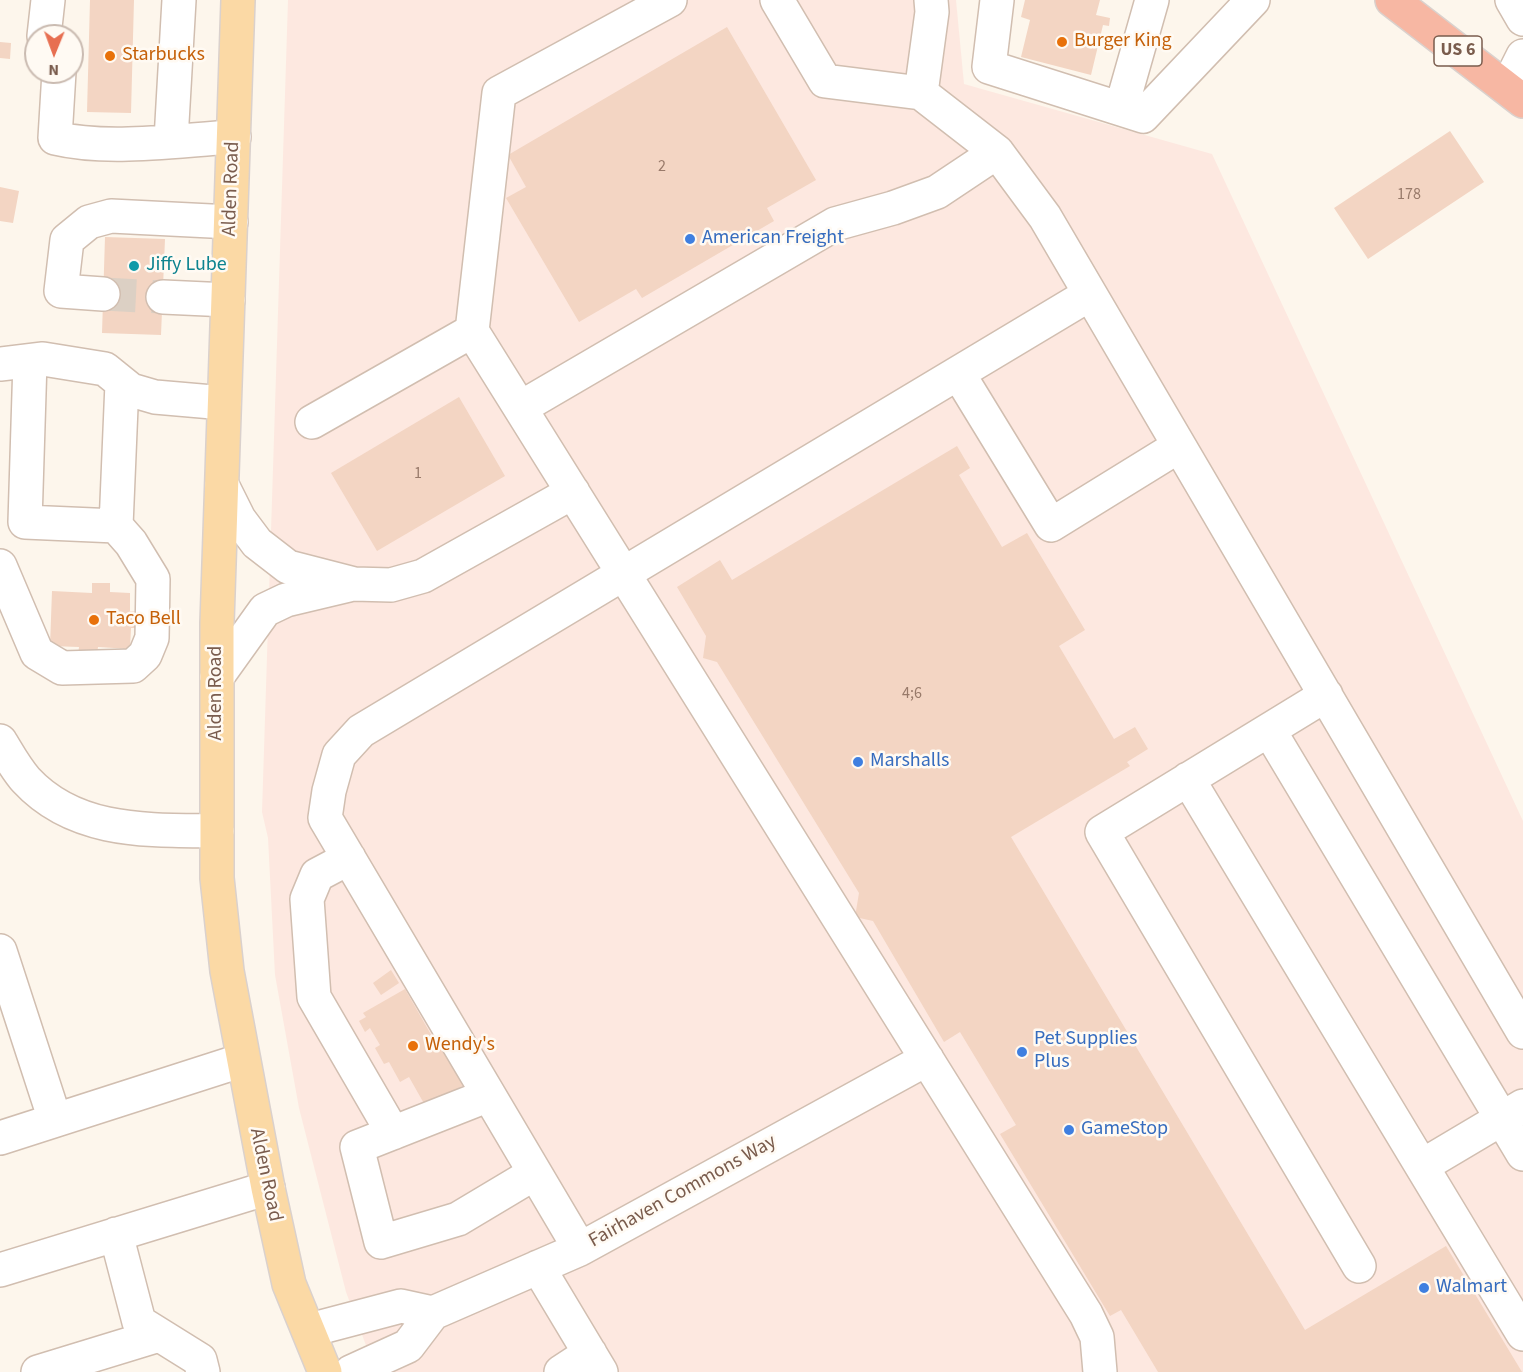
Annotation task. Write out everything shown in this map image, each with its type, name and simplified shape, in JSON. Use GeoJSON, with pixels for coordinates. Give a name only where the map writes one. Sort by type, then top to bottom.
{"type":"FeatureCollection","features":[{"type":"Feature","properties":{"kind":"highway","name":"US 6"},"geometry":{"type":"LineString","coordinates":[[1392,0],[1515,95]]}},
{"type":"Feature","properties":{"kind":"main road","name":"Alden Road"},"geometry":{"type":"LineString","coordinates":[[238,0],[217,677],[217,878],[226,960],[268,1188],[289,1284],[310,1330],[325,1372]]}},
{"type":"Feature","properties":{"kind":"street"},"geometry":{"type":"LineString","coordinates":[[45,24],[48,0]]}},
{"type":"Feature","properties":{"kind":"street"},"geometry":{"type":"LineString","coordinates":[[62,24],[63,0]]}},
{"type":"Feature","properties":{"kind":"street"},"geometry":{"type":"LineString","coordinates":[[171,140],[179,0]]}},
{"type":"Feature","properties":{"kind":"street"},"geometry":{"type":"LineString","coordinates":[[670,0],[499,93],[472,331],[1086,1314],[1098,1337],[1100,1372]]}},
{"type":"Feature","properties":{"kind":"street"},"geometry":{"type":"LineString","coordinates":[[777,0],[825,81],[921,93],[997,152],[1045,217],[1523,1032]]}},
{"type":"Feature","properties":{"kind":"street"},"geometry":{"type":"LineString","coordinates":[[921,93],[932,12],[931,0]]}},
{"type":"Feature","properties":{"kind":"street"},"geometry":{"type":"LineString","coordinates":[[995,68],[997,0]]}},
{"type":"Feature","properties":{"kind":"street"},"geometry":{"type":"LineString","coordinates":[[995,68],[1016,0]]}},
{"type":"Feature","properties":{"kind":"street"},"geometry":{"type":"LineString","coordinates":[[1132,112],[1152,0]]}},
{"type":"Feature","properties":{"kind":"street"},"geometry":{"type":"LineString","coordinates":[[1132,112],[1253,0]]}},
{"type":"Feature","properties":{"kind":"street"},"geometry":{"type":"LineString","coordinates":[[1512,0],[1523,19]]}},
{"type":"Feature","properties":{"kind":"street"},"geometry":{"type":"LineString","coordinates":[[1515,95],[1523,56]]}},
{"type":"Feature","properties":{"kind":"street"},"geometry":{"type":"LineString","coordinates":[[995,68],[1132,112]]}},
{"type":"Feature","properties":{"kind":"street"},"geometry":{"type":"LineString","coordinates":[[41,84],[37,130],[55,138],[68,141],[129,143],[234,137]]}},
{"type":"Feature","properties":{"kind":"street"},"geometry":{"type":"LineString","coordinates":[[55,138],[58,84]]}},
{"type":"Feature","properties":{"kind":"street"},"geometry":{"type":"LineString","coordinates":[[520,408],[835,224],[893,208],[937,192],[997,152]]}},
{"type":"Feature","properties":{"kind":"street"},"geometry":{"type":"LineString","coordinates":[[103,294],[61,291],[67,240],[89,222],[111,216],[231,222]]}},
{"type":"Feature","properties":{"kind":"street"},"geometry":{"type":"LineString","coordinates":[[580,1249],[325,818],[329,791],[339,755],[361,731],[1090,294]]}},
{"type":"Feature","properties":{"kind":"street"},"geometry":{"type":"LineString","coordinates":[[163,297],[228,300]]}},
{"type":"Feature","properties":{"kind":"street"},"geometry":{"type":"LineString","coordinates":[[312,422],[472,331]]}},
{"type":"Feature","properties":{"kind":"street"},"geometry":{"type":"LineString","coordinates":[[116,526],[25,522],[15,362],[43,359],[105,369],[131,390],[155,397],[224,403]]}},
{"type":"Feature","properties":{"kind":"street"},"geometry":{"type":"LineString","coordinates":[[958,373],[1051,525],[1179,446]]}},
{"type":"Feature","properties":{"kind":"street"},"geometry":{"type":"LineString","coordinates":[[0,566],[36,653],[62,668],[133,666],[145,655],[152,638],[153,579],[131,543],[116,526],[122,383]]}},
{"type":"Feature","properties":{"kind":"street"},"geometry":{"type":"LineString","coordinates":[[222,485],[239,519],[257,543],[288,567],[354,584],[391,585],[423,576],[573,492]]}},
{"type":"Feature","properties":{"kind":"street"},"geometry":{"type":"LineString","coordinates":[[217,677],[265,610],[286,600],[354,584]]}},
{"type":"Feature","properties":{"kind":"street"},"geometry":{"type":"LineString","coordinates":[[1326,695],[1102,832],[1359,1266]]}},
{"type":"Feature","properties":{"kind":"street"},"geometry":{"type":"LineString","coordinates":[[1269,730],[1513,1112],[1523,1154]]}},
{"type":"Feature","properties":{"kind":"street"},"geometry":{"type":"LineString","coordinates":[[0,741],[26,779],[60,809],[99,823],[138,829],[217,831]]}},
{"type":"Feature","properties":{"kind":"street"},"geometry":{"type":"LineString","coordinates":[[1188,779],[1523,1334]]}},
{"type":"Feature","properties":{"kind":"street"},"geometry":{"type":"LineString","coordinates":[[349,858],[317,875],[307,900],[314,997],[393,1133]]}},
{"type":"Feature","properties":{"kind":"street"},"geometry":{"type":"LineString","coordinates":[[0,951],[55,1120]]}},
{"type":"Feature","properties":{"kind":"street","name":"Fairhaven Commons Way"},"geometry":{"type":"LineString","coordinates":[[351,1372],[408,1346],[433,1313],[580,1249],[927,1059]]}},
{"type":"Feature","properties":{"kind":"street"},"geometry":{"type":"LineString","coordinates":[[0,1138],[243,1060]]}},
{"type":"Feature","properties":{"kind":"street"},"geometry":{"type":"LineString","coordinates":[[489,1095],[357,1147],[381,1242],[458,1219],[535,1173]]}},
{"type":"Feature","properties":{"kind":"street"},"geometry":{"type":"LineString","coordinates":[[1422,1166],[1513,1112]]}},
{"type":"Feature","properties":{"kind":"street"},"geometry":{"type":"LineString","coordinates":[[0,1270],[268,1188]]}},
{"type":"Feature","properties":{"kind":"street"},"geometry":{"type":"LineString","coordinates":[[116,1234],[139,1322],[200,1360],[203,1372]]}},
{"type":"Feature","properties":{"kind":"street"},"geometry":{"type":"LineString","coordinates":[[538,1267],[596,1363],[561,1372]]}},
{"type":"Feature","properties":{"kind":"street"},"geometry":{"type":"LineString","coordinates":[[310,1330],[400,1306],[433,1313]]}},
{"type":"Feature","properties":{"kind":"street"},"geometry":{"type":"LineString","coordinates":[[38,1372],[159,1335]]}},
{"type":"Feature","properties":{"kind":"shaded area"},"geometry":{"type":"Polygon","coordinates":[[[288,0],[956,0],[964,84],[1212,154],[1523,821],[1523,1372],[376,1372],[346,1292],[299,1108],[275,975],[268,838],[262,812],[288,0]]]}},
{"type":"Feature","properties":{"kind":"building","name":"Starbucks"},"geometry":{"type":"Polygon","coordinates":[[[90,0],[134,0],[131,113],[87,112],[90,0]]]}},
{"type":"Feature","properties":{"kind":"building","name":"Burger King"},"geometry":{"type":"Polygon","coordinates":[[[1025,0],[1100,0],[1096,15],[1110,18],[1109,26],[1103,25],[1091,75],[1021,57],[1030,20],[1021,17],[1025,0]]]}},
{"type":"Feature","properties":{"kind":"building"},"geometry":{"type":"Polygon","coordinates":[[[727,27],[816,180],[767,208],[774,221],[642,298],[636,289],[579,322],[506,198],[526,187],[508,155],[727,27]]]}},
{"type":"Feature","properties":{"kind":"building"},"geometry":{"type":"Polygon","coordinates":[[[0,42],[11,43],[10,59],[0,58],[0,42]]]}},
{"type":"Feature","properties":{"kind":"building"},"geometry":{"type":"Polygon","coordinates":[[[1450,131],[1484,182],[1368,259],[1334,208],[1450,131]]]}},
{"type":"Feature","properties":{"kind":"building"},"geometry":{"type":"Polygon","coordinates":[[[0,187],[19,191],[13,223],[0,221],[0,187]]]}},
{"type":"Feature","properties":{"kind":"building","name":"Jiffy Lube"},"geometry":{"type":"Polygon","coordinates":[[[105,237],[165,239],[161,335],[102,333],[105,237]]]}},
{"type":"Feature","properties":{"kind":"building"},"geometry":{"type":"Polygon","coordinates":[[[459,397],[505,476],[377,551],[331,473],[459,397]]]}},
{"type":"Feature","properties":{"kind":"building"},"geometry":{"type":"Polygon","coordinates":[[[957,446],[970,468],[959,475],[1002,547],[1027,533],[1085,630],[1059,646],[1114,739],[1135,727],[1148,749],[1127,762],[1130,766],[1011,837],[1305,1330],[1446,1246],[1522,1372],[1158,1372],[1121,1310],[1110,1316],[1000,1134],[1016,1125],[960,1032],[944,1042],[873,921],[855,917],[859,893],[717,662],[703,658],[706,636],[677,587],[720,560],[732,580],[957,446]]]}},
{"type":"Feature","properties":{"kind":"building","name":"Taco Bell"},"geometry":{"type":"Polygon","coordinates":[[[92,583],[110,583],[110,592],[130,593],[130,611],[137,612],[136,628],[131,628],[130,649],[98,647],[97,656],[78,655],[79,647],[50,646],[52,591],[92,593],[92,583]]]}},
{"type":"Feature","properties":{"kind":"building"},"geometry":{"type":"Polygon","coordinates":[[[391,970],[399,983],[381,995],[373,983],[391,970]]]}},
{"type":"Feature","properties":{"kind":"building","name":"Wendy's"},"geometry":{"type":"Polygon","coordinates":[[[405,989],[437,1045],[445,1040],[469,1082],[426,1107],[409,1077],[400,1082],[389,1062],[384,1064],[375,1048],[380,1045],[370,1028],[365,1032],[359,1021],[366,1017],[363,1013],[405,989]]]}},
{"type":"Feature","properties":{"kind":"tunnel"},"geometry":{"type":"LineString","coordinates":[[103,294],[163,297]]}},
{"type":"Feature","properties":{"kind":"place","name":"Burger King"},"geometry":{"type":"Point","coordinates":[1062,42]}},
{"type":"Feature","properties":{"kind":"place","name":"Starbucks"},"geometry":{"type":"Point","coordinates":[110,56]}},
{"type":"Feature","properties":{"kind":"place","name":"American Freight"},"geometry":{"type":"Point","coordinates":[690,239]}},
{"type":"Feature","properties":{"kind":"place","name":"Jiffy Lube"},"geometry":{"type":"Point","coordinates":[134,266]}},
{"type":"Feature","properties":{"kind":"place","name":"Taco Bell"},"geometry":{"type":"Point","coordinates":[94,620]}},
{"type":"Feature","properties":{"kind":"place","name":"Marshalls"},"geometry":{"type":"Point","coordinates":[858,762]}},
{"type":"Feature","properties":{"kind":"place","name":"Wendy's"},"geometry":{"type":"Point","coordinates":[413,1046]}},
{"type":"Feature","properties":{"kind":"place","name":"Pet Supplies Plus"},"geometry":{"type":"Point","coordinates":[1022,1052]}},
{"type":"Feature","properties":{"kind":"place","name":"GameStop"},"geometry":{"type":"Point","coordinates":[1069,1130]}},
{"type":"Feature","properties":{"kind":"place","name":"Walmart"},"geometry":{"type":"Point","coordinates":[1424,1288]}}]}
